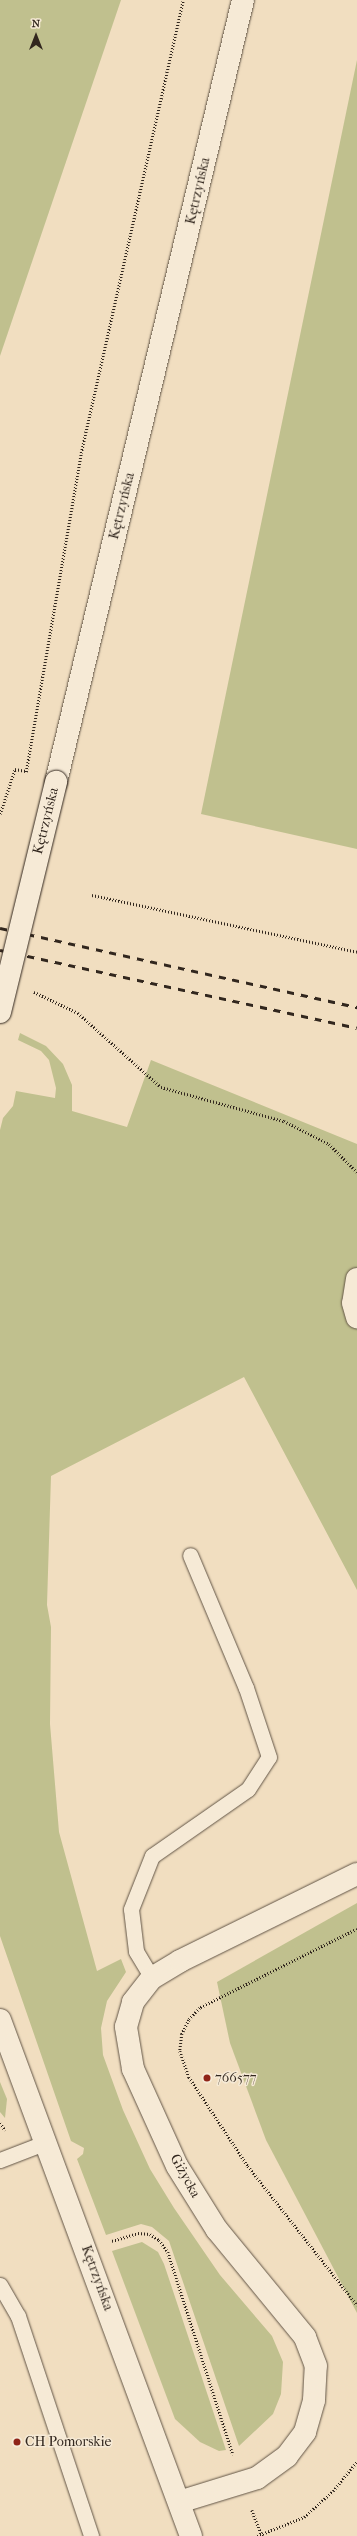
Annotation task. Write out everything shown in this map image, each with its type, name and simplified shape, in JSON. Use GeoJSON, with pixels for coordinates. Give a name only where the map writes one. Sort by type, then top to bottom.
{"type":"FeatureCollection","features":[{"type":"Feature","properties":{"kind":"street","name":"Kętrzyńska"},"geometry":{"type":"LineString","coordinates":[[0,1012],[243,0]]}},
{"type":"Feature","properties":{"kind":"street"},"geometry":{"type":"LineString","coordinates":[[357,1279],[353,1303],[357,1317]]}},
{"type":"Feature","properties":{"kind":"street","name":"Giżycka"},"geometry":{"type":"LineString","coordinates":[[179,2502],[257,2478],[287,2456],[305,2432],[314,2400],[316,2366],[305,2337],[217,2230],[177,2166],[133,2069],[126,2027],[133,2002],[152,1978],[180,1961],[357,1874]]}},
{"type":"Feature","properties":{"kind":"street","name":"Kętrzyńska"},"geometry":{"type":"LineString","coordinates":[[0,2020],[4,2044],[47,2142],[191,2536]]}},
{"type":"Feature","properties":{"kind":"lane"},"geometry":{"type":"LineString","coordinates":[[152,1978],[136,1951],[131,1909],[152,1856],[248,1789],[269,1757],[246,1688],[190,1555]]}},
{"type":"Feature","properties":{"kind":"lane"},"geometry":{"type":"LineString","coordinates":[[0,2160],[47,2142]]}},
{"type":"Feature","properties":{"kind":"lane"},"geometry":{"type":"LineString","coordinates":[[0,2285],[18,2316],[91,2536]]}},
{"type":"Feature","properties":{"kind":"path"},"geometry":{"type":"LineString","coordinates":[[0,814],[15,769],[26,772],[81,453],[182,0]]}},
{"type":"Feature","properties":{"kind":"path"},"geometry":{"type":"LineString","coordinates":[[92,895],[357,952]]}},
{"type":"Feature","properties":{"kind":"path"},"geometry":{"type":"LineString","coordinates":[[27,990],[40,994],[78,1013],[161,1086],[284,1121],[329,1144],[357,1172]]}},
{"type":"Feature","properties":{"kind":"path"},"geometry":{"type":"LineString","coordinates":[[357,1929],[200,2008],[189,2020],[182,2034],[180,2051],[189,2078],[248,2166],[357,2305]]}},
{"type":"Feature","properties":{"kind":"path"},"geometry":{"type":"LineString","coordinates":[[109,2242],[138,2233],[150,2234],[159,2240],[168,2252],[228,2441]]}},
{"type":"Feature","properties":{"kind":"path"},"geometry":{"type":"LineString","coordinates":[[257,2536],[304,2517],[333,2491],[357,2461]]}},
{"type":"Feature","properties":{"kind":"path"},"geometry":{"type":"LineString","coordinates":[[251,2509],[261,2535]]}},
{"type":"Feature","properties":{"kind":"green space"},"geometry":{"type":"Polygon","coordinates":[[[0,0],[121,0],[0,356],[0,0]]]}},
{"type":"Feature","properties":{"kind":"green space"},"geometry":{"type":"Polygon","coordinates":[[[357,60],[357,849],[201,814],[357,60]]]}},
{"type":"Feature","properties":{"kind":"green space"},"geometry":{"type":"Polygon","coordinates":[[[20,1033],[46,1046],[63,1064],[72,1085],[72,1111],[127,1127],[151,1060],[357,1144],[357,1590],[244,1377],[51,1476],[47,1605],[51,1627],[50,1724],[59,1832],[97,1971],[121,1959],[126,1972],[107,2001],[101,2028],[103,2055],[123,2110],[150,2169],[174,2208],[220,2275],[272,2336],[283,2362],[281,2394],[273,2414],[239,2446],[169,2241],[152,2227],[141,2224],[106,2235],[77,2159],[83,2154],[84,2148],[71,2141],[0,1936],[0,1130],[3,1118],[13,1106],[16,1091],[55,1098],[56,1088],[49,1060],[41,1051],[18,1040],[20,1033]]]}},
{"type":"Feature","properties":{"kind":"green space"},"geometry":{"type":"Polygon","coordinates":[[[357,1903],[357,2313],[266,2140],[230,2043],[217,1982],[357,1903]]]}},
{"type":"Feature","properties":{"kind":"green space"},"geometry":{"type":"Polygon","coordinates":[[[0,2082],[7,2099],[5,2118],[0,2112],[0,2082]]]}},
{"type":"Feature","properties":{"kind":"green space"},"geometry":{"type":"Polygon","coordinates":[[[142,2242],[158,2252],[164,2264],[226,2450],[219,2451],[200,2442],[175,2419],[112,2251],[142,2242]]]}},
{"type":"Feature","properties":{"kind":"railway"},"geometry":{"type":"LineString","coordinates":[[0,928],[357,1007]]}},
{"type":"Feature","properties":{"kind":"railway"},"geometry":{"type":"LineString","coordinates":[[0,950],[357,1028]]}},
{"type":"Feature","properties":{"kind":"place","name":"766577"},"geometry":{"type":"Point","coordinates":[207,2078]}},
{"type":"Feature","properties":{"kind":"place","name":"CH Pomorskie"},"geometry":{"type":"Point","coordinates":[17,2442]}}]}
